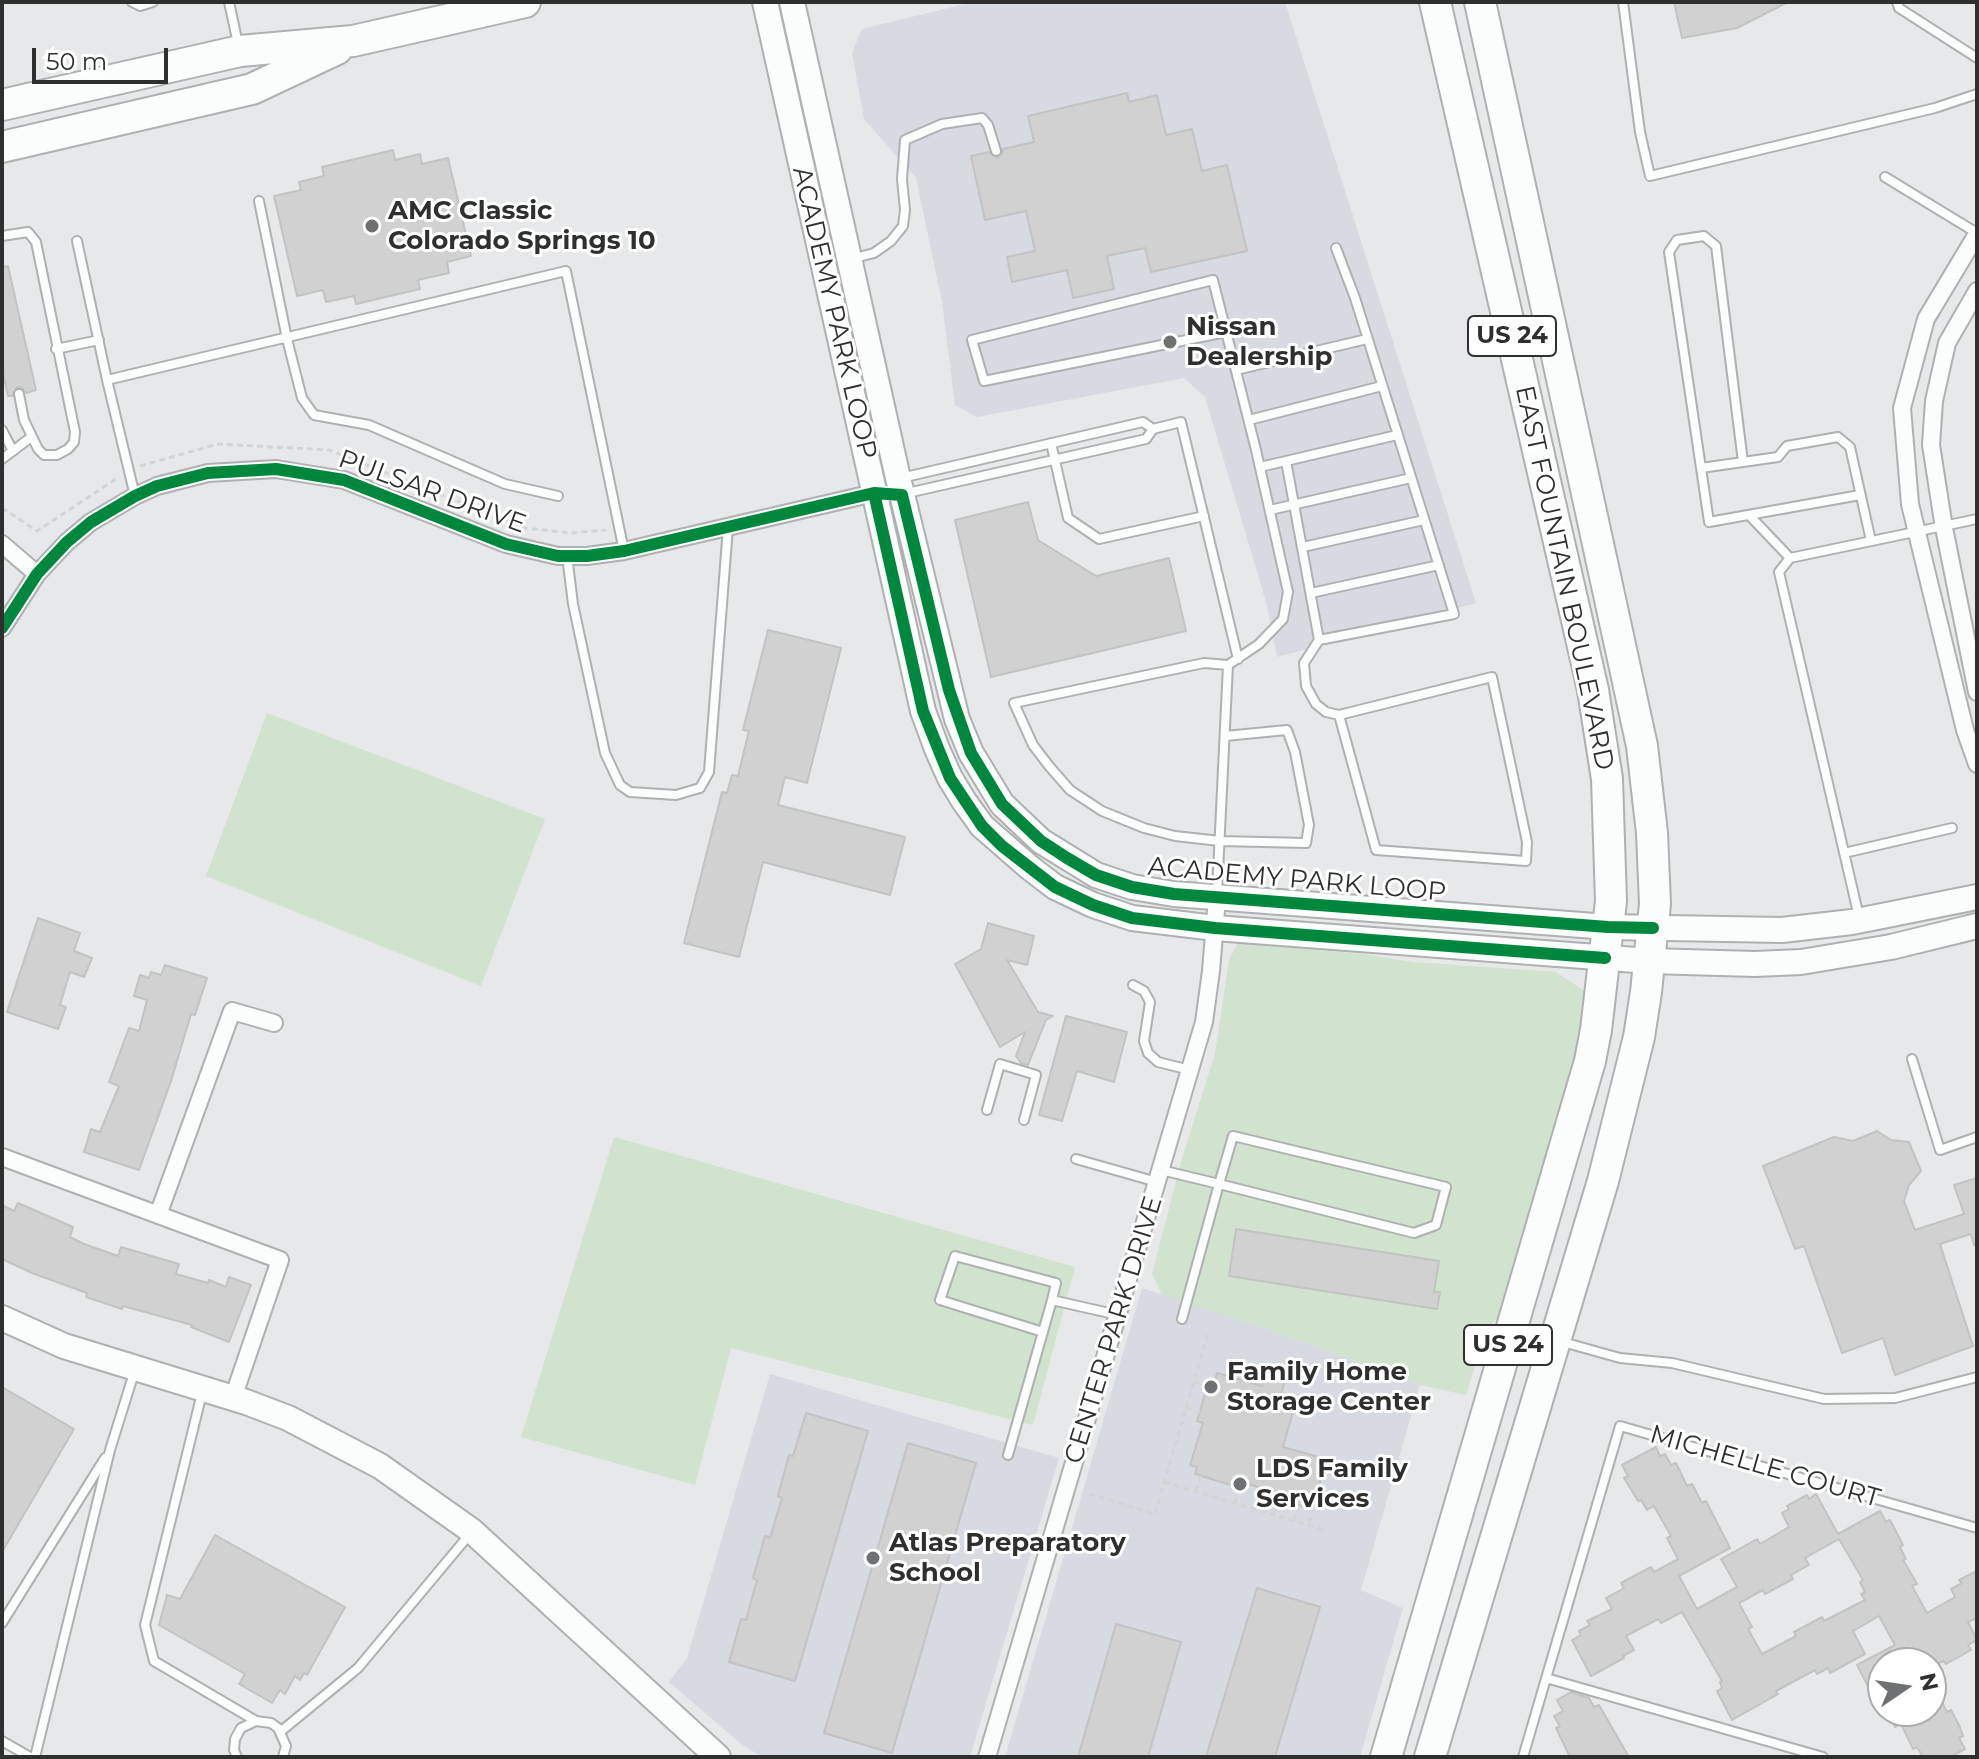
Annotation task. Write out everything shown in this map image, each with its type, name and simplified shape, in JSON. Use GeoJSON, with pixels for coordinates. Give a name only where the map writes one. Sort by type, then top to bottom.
{"type":"FeatureCollection","features":[{"type":"Feature","properties":{"kind":"highway"},"geometry":{"type":"LineString","coordinates":[[2,105],[240,51],[353,41],[525,2]]}},
{"type":"Feature","properties":{"kind":"highway","name":"EAST FOUNTAIN BOULEVARD"},"geometry":{"type":"LineString","coordinates":[[1386,1757],[1571,1131],[1596,1030],[1608,927],[1611,845],[1602,738],[1435,2]]}},
{"type":"Feature","properties":{"kind":"highway","name":"EAST FOUNTAIN BOULEVARD"},"geometry":{"type":"LineString","coordinates":[[1430,1757],[1603,1181],[1639,1037],[1655,904],[1652,833],[1642,746],[1480,2]]}},
{"type":"Feature","properties":{"kind":"highway"},"geometry":{"type":"LineString","coordinates":[[2,147],[252,89],[353,41]]}},
{"type":"Feature","properties":{"kind":"street","name":"ACADEMY PARK LOOP"},"geometry":{"type":"LineString","coordinates":[[765,2],[923,711],[950,778],[982,826],[1002,846],[1055,887],[1093,905],[1132,918],[1215,928],[1649,961],[1801,962],[1891,947],[1977,926]]}},
{"type":"Feature","properties":{"kind":"street","name":"ACADEMY PARK LOOP"},"geometry":{"type":"LineString","coordinates":[[792,2],[900,486],[957,719],[971,753],[1002,804],[1041,841],[1096,875],[1132,887],[1217,898],[1608,927],[1782,930],[1860,920],[1977,897]]}},
{"type":"Feature","properties":{"kind":"street"},"geometry":{"type":"LineString","coordinates":[[1977,234],[1926,319],[1902,408],[1910,504],[1965,730],[1977,764]]}},
{"type":"Feature","properties":{"kind":"street"},"geometry":{"type":"LineString","coordinates":[[1977,291],[1947,343],[1934,401],[1931,445],[1944,528],[1977,692]]}},
{"type":"Feature","properties":{"kind":"street","name":"PULSAR DRIVE"},"geometry":{"type":"LineString","coordinates":[[2,628],[37,574],[91,522],[157,486],[208,473],[242,469],[297,471],[344,480],[506,544],[528,551],[567,556],[624,551],[900,486]]}},
{"type":"Feature","properties":{"kind":"street"},"geometry":{"type":"LineString","coordinates":[[2,544],[37,574]]}},
{"type":"Feature","properties":{"kind":"street","name":"CENTER PARK DRIVE"},"geometry":{"type":"LineString","coordinates":[[987,1757],[1190,1070],[1208,1000],[1217,898]]}},
{"type":"Feature","properties":{"kind":"street"},"geometry":{"type":"LineString","coordinates":[[158,1215],[232,1011],[274,1023]]}},
{"type":"Feature","properties":{"kind":"street"},"geometry":{"type":"LineString","coordinates":[[2,1157],[280,1260],[233,1398]]}},
{"type":"Feature","properties":{"kind":"street"},"geometry":{"type":"LineString","coordinates":[[2,1318],[64,1346],[203,1388],[288,1418],[380,1466],[472,1531],[718,1757]]}},
{"type":"Feature","properties":{"kind":"lane"},"geometry":{"type":"LineString","coordinates":[[132,2],[140,6],[153,2]]}},
{"type":"Feature","properties":{"kind":"lane"},"geometry":{"type":"LineString","coordinates":[[229,2],[240,51]]}},
{"type":"Feature","properties":{"kind":"lane"},"geometry":{"type":"LineString","coordinates":[[1623,2],[1640,132],[1650,176],[1935,108],[1977,94]]}},
{"type":"Feature","properties":{"kind":"lane"},"geometry":{"type":"LineString","coordinates":[[1897,2],[1899,8],[1977,58]]}},
{"type":"Feature","properties":{"kind":"lane"},"geometry":{"type":"LineString","coordinates":[[823,266],[874,253],[891,241],[903,226],[905,140],[942,124],[982,118],[988,125],[996,151]]}},
{"type":"Feature","properties":{"kind":"lane"},"geometry":{"type":"LineString","coordinates":[[1885,177],[1977,234]]}},
{"type":"Feature","properties":{"kind":"lane"},"geometry":{"type":"LineString","coordinates":[[259,201],[302,398],[314,415],[369,425],[505,484],[558,496]]}},
{"type":"Feature","properties":{"kind":"lane"},"geometry":{"type":"LineString","coordinates":[[2,236],[28,232],[36,242],[56,349],[74,423],[74,442],[68,449],[57,455],[44,455],[30,438],[19,394]]}},
{"type":"Feature","properties":{"kind":"lane"},"geometry":{"type":"LineString","coordinates":[[1743,462],[1716,246],[1704,236],[1677,240],[1669,252],[1709,522],[1860,495]]}},
{"type":"Feature","properties":{"kind":"lane"},"geometry":{"type":"LineString","coordinates":[[77,241],[135,496]]}},
{"type":"Feature","properties":{"kind":"lane"},"geometry":{"type":"LineString","coordinates":[[1319,640],[1454,614],[1336,248]]}},
{"type":"Feature","properties":{"kind":"lane"},"geometry":{"type":"LineString","coordinates":[[107,380],[566,271],[624,551]]}},
{"type":"Feature","properties":{"kind":"lane"},"geometry":{"type":"LineString","coordinates":[[1225,736],[1287,730],[1295,752],[1309,825],[1306,843],[1220,841],[1175,836],[1144,828],[1102,811],[1070,790],[1033,745],[1014,703],[1204,663],[1228,665],[1259,644],[1283,619],[1288,592],[1249,420],[1213,280],[972,340],[984,381],[1226,332]]}},
{"type":"Feature","properties":{"kind":"lane"},"geometry":{"type":"LineString","coordinates":[[1236,370],[1367,339]]}},
{"type":"Feature","properties":{"kind":"lane"},"geometry":{"type":"LineString","coordinates":[[56,349],[99,340]]}},
{"type":"Feature","properties":{"kind":"lane"},"geometry":{"type":"LineString","coordinates":[[1249,420],[1382,386]]}},
{"type":"Feature","properties":{"kind":"lane"},"geometry":{"type":"LineString","coordinates":[[900,486],[1051,443],[1143,422],[1153,429]]}},
{"type":"Feature","properties":{"kind":"lane"},"geometry":{"type":"LineString","coordinates":[[900,486],[1055,460],[1146,439],[1153,429],[1181,422],[1238,659]]}},
{"type":"Feature","properties":{"kind":"lane"},"geometry":{"type":"LineString","coordinates":[[2,430],[13,451]]}},
{"type":"Feature","properties":{"kind":"lane"},"geometry":{"type":"LineString","coordinates":[[1260,467],[1397,435]]}},
{"type":"Feature","properties":{"kind":"lane"},"geometry":{"type":"LineString","coordinates":[[1701,468],[1778,457],[1787,446],[1838,437],[1850,447],[1871,541]]}},
{"type":"Feature","properties":{"kind":"lane"},"geometry":{"type":"LineString","coordinates":[[2,459],[30,438]]}},
{"type":"Feature","properties":{"kind":"lane"},"geometry":{"type":"LineString","coordinates":[[1051,443],[1068,518],[1099,539],[1204,516]]}},
{"type":"Feature","properties":{"kind":"lane"},"geometry":{"type":"LineString","coordinates":[[1286,461],[1319,640],[1304,663],[1306,686],[1316,704],[1326,712],[1339,715],[1492,677],[1527,842],[1526,861],[1376,850],[1339,715]]}},
{"type":"Feature","properties":{"kind":"lane"},"geometry":{"type":"LineString","coordinates":[[1270,510],[1411,478]]}},
{"type":"Feature","properties":{"kind":"lane"},"geometry":{"type":"LineString","coordinates":[[1749,515],[1790,558]]}},
{"type":"Feature","properties":{"kind":"lane"},"geometry":{"type":"LineString","coordinates":[[1860,920],[1779,572],[1790,558],[1977,519]]}},
{"type":"Feature","properties":{"kind":"lane"},"geometry":{"type":"LineString","coordinates":[[1303,547],[1424,520]]}},
{"type":"Feature","properties":{"kind":"lane"},"geometry":{"type":"LineString","coordinates":[[567,556],[573,604],[605,753],[620,785],[630,792],[676,795],[700,788],[709,772],[728,527]]}},
{"type":"Feature","properties":{"kind":"lane"},"geometry":{"type":"LineString","coordinates":[[1311,593],[1439,565]]}},
{"type":"Feature","properties":{"kind":"lane"},"geometry":{"type":"LineString","coordinates":[[1217,898],[1228,665]]}},
{"type":"Feature","properties":{"kind":"lane"},"geometry":{"type":"LineString","coordinates":[[1844,853],[1952,828]]}},
{"type":"Feature","properties":{"kind":"lane"},"geometry":{"type":"LineString","coordinates":[[1133,985],[1144,991],[1150,1002],[1144,1041],[1148,1053],[1158,1062],[1190,1070]]}},
{"type":"Feature","properties":{"kind":"lane"},"geometry":{"type":"LineString","coordinates":[[1912,1059],[1940,1150],[1977,1137]]}},
{"type":"Feature","properties":{"kind":"lane"},"geometry":{"type":"LineString","coordinates":[[987,1110],[1000,1064],[1036,1075],[1024,1120]]}},
{"type":"Feature","properties":{"kind":"lane"},"geometry":{"type":"LineString","coordinates":[[1076,1159],[1159,1176],[1219,1184],[1414,1233],[1436,1225],[1446,1187],[1233,1136],[1219,1184],[1182,1319]]}},
{"type":"Feature","properties":{"kind":"lane"},"geometry":{"type":"LineString","coordinates":[[1008,1455],[1043,1332],[1052,1300],[1056,1283],[955,1256],[940,1300],[1043,1332]]}},
{"type":"Feature","properties":{"kind":"lane"},"geometry":{"type":"LineString","coordinates":[[1052,1300],[1118,1315]]}},
{"type":"Feature","properties":{"kind":"lane"},"geometry":{"type":"LineString","coordinates":[[1555,1340],[1620,1358],[1672,1363],[1824,1399],[1895,1398],[1977,1377]]}},
{"type":"Feature","properties":{"kind":"lane"},"geometry":{"type":"LineString","coordinates":[[2,1741],[33,1757],[110,1450],[136,1368]]}},
{"type":"Feature","properties":{"kind":"lane"},"geometry":{"type":"LineString","coordinates":[[203,1388],[145,1625],[154,1661],[256,1721],[271,1723],[280,1732],[286,1746],[283,1757]]}},
{"type":"Feature","properties":{"kind":"lane","name":"MICHELLE COURT"},"geometry":{"type":"LineString","coordinates":[[1523,1757],[1620,1426],[1977,1528]]}},
{"type":"Feature","properties":{"kind":"lane"},"geometry":{"type":"LineString","coordinates":[[2,1623],[110,1450]]}},
{"type":"Feature","properties":{"kind":"lane"},"geometry":{"type":"LineString","coordinates":[[280,1732],[358,1668],[472,1531]]}},
{"type":"Feature","properties":{"kind":"lane"},"geometry":{"type":"LineString","coordinates":[[1546,1678],[1823,1757]]}},
{"type":"Feature","properties":{"kind":"lane"},"geometry":{"type":"LineString","coordinates":[[237,1757],[235,1739],[241,1728],[256,1721]]}},
{"type":"Feature","properties":{"kind":"path"},"geometry":{"type":"LineString","coordinates":[[1089,1494],[1155,1514],[1208,1333]]}},
{"type":"Feature","properties":{"kind":"path"},"geometry":{"type":"LineString","coordinates":[[1194,1382],[1207,1386]]}},
{"type":"Feature","properties":{"kind":"path"},"geometry":{"type":"LineString","coordinates":[[1186,1408],[1200,1412]]}},
{"type":"Feature","properties":{"kind":"path"},"geometry":{"type":"LineString","coordinates":[[1196,1491],[1201,1476]]}},
{"type":"Feature","properties":{"kind":"path"},"geometry":{"type":"LineString","coordinates":[[1164,1482],[1324,1530]]}},
{"type":"Feature","properties":{"kind":"path"},"geometry":{"type":"LineString","coordinates":[[1235,1503],[1239,1488]]}},
{"type":"Feature","properties":{"kind":"path"},"geometry":{"type":"LineString","coordinates":[[1274,1515],[1280,1494]]}},
{"type":"Feature","properties":{"kind":"path"},"geometry":{"type":"LineString","coordinates":[[1309,1525],[1314,1504]]}},
{"type":"Feature","properties":{"kind":"path"},"geometry":{"type":"LineString","coordinates":[[1294,1521],[1299,1506]]}},
{"type":"Feature","properties":{"kind":"shaded area","name":"Nissan Dealership"},"geometry":{"type":"Polygon","coordinates":[[[973,2],[1285,2],[1476,603],[1277,657],[1266,602],[1205,397],[1184,378],[977,417],[955,405],[942,302],[916,178],[864,119],[852,53],[862,29],[973,2]]]}},
{"type":"Feature","properties":{"kind":"shaded area"},"geometry":{"type":"Polygon","coordinates":[[[1142,1288],[1262,1327],[1420,1385],[1361,1590],[1403,1608],[1360,1757],[1005,1757],[1142,1288]]]}},
{"type":"Feature","properties":{"kind":"shaded area","name":"Atlas Preparatory School"},"geometry":{"type":"Polygon","coordinates":[[[770,1374],[1059,1458],[970,1757],[762,1757],[741,1744],[669,1682],[687,1658],[770,1374]]]}},
{"type":"Feature","properties":{"kind":"green space"},"geometry":{"type":"Polygon","coordinates":[[[267,713],[545,819],[481,986],[206,876],[267,713]]]}},
{"type":"Feature","properties":{"kind":"green space"},"geometry":{"type":"Polygon","coordinates":[[[1238,943],[1363,954],[1413,962],[1556,972],[1589,994],[1586,1022],[1506,1305],[1485,1334],[1466,1395],[1420,1385],[1262,1327],[1162,1295],[1152,1274],[1182,1158],[1215,1054],[1229,960],[1238,943]]]}},
{"type":"Feature","properties":{"kind":"green space"},"geometry":{"type":"Polygon","coordinates":[[[614,1137],[1075,1267],[1033,1425],[731,1348],[695,1485],[521,1437],[614,1137]]]}},
{"type":"Feature","properties":{"kind":"building"},"geometry":{"type":"Polygon","coordinates":[[[1674,2],[1788,2],[1737,28],[1682,38],[1674,2]]]}},
{"type":"Feature","properties":{"kind":"building"},"geometry":{"type":"Polygon","coordinates":[[[1127,93],[1129,102],[1157,95],[1166,135],[1192,129],[1202,171],[1227,165],[1247,251],[1151,272],[1145,248],[1107,256],[1114,289],[1073,298],[1067,270],[1012,282],[1007,257],[1035,251],[1026,211],[985,220],[971,156],[989,152],[997,158],[1002,155],[1003,149],[1034,142],[1028,116],[1127,93]]]}},
{"type":"Feature","properties":{"kind":"building","name":"AMC Classic Colorado Springs 10"},"geometry":{"type":"Polygon","coordinates":[[[393,150],[395,160],[420,154],[422,164],[448,158],[471,256],[447,262],[449,273],[418,280],[420,289],[356,304],[354,296],[326,302],[323,290],[297,296],[274,196],[301,190],[299,182],[324,176],[322,167],[393,150]]]}},
{"type":"Feature","properties":{"kind":"building"},"geometry":{"type":"Polygon","coordinates":[[[8,266],[36,390],[26,393],[17,387],[12,396],[8,396],[2,368],[2,267],[8,266]]]}},
{"type":"Feature","properties":{"kind":"building"},"geometry":{"type":"Polygon","coordinates":[[[1028,502],[1038,540],[1096,576],[1169,558],[1186,631],[991,677],[955,520],[1028,502]]]}},
{"type":"Feature","properties":{"kind":"building"},"geometry":{"type":"Polygon","coordinates":[[[768,630],[841,648],[807,783],[785,777],[778,805],[905,837],[890,895],[763,862],[739,957],[684,943],[722,792],[727,793],[732,775],[738,776],[749,731],[743,730],[768,630]]]}},
{"type":"Feature","properties":{"kind":"building"},"geometry":{"type":"Polygon","coordinates":[[[38,918],[80,933],[74,951],[92,958],[84,977],[70,972],[60,1005],[66,1007],[58,1029],[7,1012],[38,918]]]}},
{"type":"Feature","properties":{"kind":"building"},"geometry":{"type":"Polygon","coordinates":[[[988,923],[1034,936],[1027,965],[1007,960],[1038,1012],[1053,1016],[1046,1020],[1028,1065],[1021,1063],[1016,1056],[1025,1032],[1000,1047],[955,964],[981,949],[988,923]]]}},
{"type":"Feature","properties":{"kind":"building"},"geometry":{"type":"Polygon","coordinates":[[[165,965],[207,978],[195,1015],[191,1014],[139,1170],[84,1152],[91,1129],[100,1132],[119,1086],[109,1082],[129,1028],[139,1031],[147,1000],[134,996],[140,975],[149,978],[151,972],[161,975],[165,965]]]}},
{"type":"Feature","properties":{"kind":"building"},"geometry":{"type":"Polygon","coordinates":[[[1066,1016],[1127,1032],[1114,1082],[1077,1071],[1062,1121],[1039,1115],[1066,1016]]]}},
{"type":"Feature","properties":{"kind":"building"},"geometry":{"type":"Polygon","coordinates":[[[1877,1131],[1891,1140],[1909,1142],[1921,1171],[1909,1185],[1904,1201],[1915,1230],[1964,1214],[1954,1185],[1977,1178],[1977,1245],[1974,1245],[1971,1234],[1940,1244],[1973,1346],[1895,1375],[1883,1338],[1842,1353],[1804,1246],[1795,1249],[1763,1166],[1834,1137],[1853,1141],[1877,1131]]]}},
{"type":"Feature","properties":{"kind":"building"},"geometry":{"type":"Polygon","coordinates":[[[18,1203],[73,1227],[70,1237],[118,1256],[121,1247],[179,1264],[176,1274],[208,1283],[209,1280],[226,1287],[229,1277],[251,1285],[229,1342],[192,1325],[123,1306],[122,1309],[86,1297],[87,1293],[2,1259],[2,1205],[14,1211],[18,1203]]]}},
{"type":"Feature","properties":{"kind":"building"},"geometry":{"type":"Polygon","coordinates":[[[1236,1229],[1439,1261],[1434,1292],[1440,1292],[1437,1309],[1229,1276],[1236,1229]]]}},
{"type":"Feature","properties":{"kind":"building"},"geometry":{"type":"Polygon","coordinates":[[[1266,1371],[1286,1377],[1281,1394],[1297,1398],[1283,1447],[1326,1459],[1314,1504],[1310,1503],[1308,1508],[1290,1503],[1291,1498],[1249,1484],[1247,1490],[1195,1474],[1197,1467],[1190,1465],[1203,1423],[1197,1421],[1209,1380],[1215,1381],[1217,1373],[1262,1386],[1266,1371]]]}},
{"type":"Feature","properties":{"kind":"building"},"geometry":{"type":"Polygon","coordinates":[[[2,1387],[74,1429],[2,1552],[2,1387]]]}},
{"type":"Feature","properties":{"kind":"building"},"geometry":{"type":"Polygon","coordinates":[[[806,1413],[868,1431],[795,1681],[729,1662],[741,1619],[746,1620],[757,1580],[753,1578],[765,1536],[770,1538],[782,1498],[778,1496],[789,1455],[793,1456],[806,1413]]]}},
{"type":"Feature","properties":{"kind":"building"},"geometry":{"type":"Polygon","coordinates":[[[908,1443],[976,1463],[892,1753],[824,1733],[908,1443]]]}},
{"type":"Feature","properties":{"kind":"building"},"geometry":{"type":"Polygon","coordinates":[[[1656,1447],[1660,1456],[1665,1454],[1671,1465],[1676,1463],[1687,1486],[1692,1484],[1702,1503],[1706,1501],[1730,1548],[1679,1576],[1697,1609],[1737,1587],[1721,1559],[1757,1539],[1760,1544],[1789,1527],[1782,1513],[1789,1509],[1787,1506],[1807,1495],[1809,1499],[1816,1494],[1838,1534],[1880,1511],[1886,1522],[1890,1520],[1903,1545],[1900,1547],[1906,1559],[1903,1560],[1917,1584],[1912,1586],[1927,1613],[1955,1597],[1951,1589],[1962,1583],[1959,1580],[1977,1571],[1977,1618],[1968,1622],[1977,1640],[1968,1645],[1971,1650],[1947,1663],[1947,1647],[1891,1647],[1895,1645],[1879,1616],[1853,1631],[1865,1654],[1830,1673],[1828,1668],[1817,1674],[1815,1670],[1732,1720],[1717,1691],[1722,1688],[1722,1681],[1682,1612],[1661,1623],[1658,1619],[1626,1636],[1634,1650],[1591,1676],[1572,1640],[1581,1635],[1579,1631],[1590,1625],[1587,1621],[1612,1609],[1606,1598],[1624,1588],[1621,1583],[1651,1567],[1654,1572],[1678,1559],[1667,1538],[1671,1536],[1654,1506],[1647,1510],[1641,1500],[1638,1501],[1624,1478],[1628,1476],[1622,1465],[1656,1447]],[[1839,1539],[1805,1558],[1809,1565],[1791,1575],[1793,1579],[1739,1603],[1752,1627],[1748,1629],[1762,1654],[1796,1636],[1794,1632],[1822,1617],[1824,1621],[1865,1600],[1860,1582],[1863,1580],[1839,1539]]]}},
{"type":"Feature","properties":{"kind":"building"},"geometry":{"type":"Polygon","coordinates":[[[215,1535],[345,1607],[307,1675],[304,1673],[300,1680],[295,1676],[285,1694],[280,1690],[272,1703],[239,1684],[245,1674],[159,1625],[167,1595],[180,1599],[215,1535]]]}},
{"type":"Feature","properties":{"kind":"building"},"geometry":{"type":"Polygon","coordinates":[[[1257,1588],[1320,1607],[1275,1757],[1206,1757],[1257,1588]]]}},
{"type":"Feature","properties":{"kind":"building"},"geometry":{"type":"Polygon","coordinates":[[[1116,1624],[1181,1642],[1148,1757],[1078,1757],[1116,1624]]]}},
{"type":"Feature","properties":{"kind":"building"},"geometry":{"type":"Polygon","coordinates":[[[1867,1660],[1867,1684],[1857,1665],[1867,1660]]]}},
{"type":"Feature","properties":{"kind":"building"},"geometry":{"type":"Polygon","coordinates":[[[1571,1692],[1589,1698],[1594,1707],[1599,1705],[1629,1757],[1570,1757],[1556,1728],[1560,1726],[1554,1716],[1563,1711],[1557,1700],[1571,1692]]]}},
{"type":"Feature","properties":{"kind":"building"},"geometry":{"type":"Polygon","coordinates":[[[1951,1710],[1963,1736],[1959,1738],[1965,1749],[1950,1757],[1923,1757],[1917,1747],[1913,1749],[1902,1727],[1947,1727],[1947,1712],[1951,1710]]]}},
{"type":"Feature","properties":{"kind":"cycle path"},"geometry":{"type":"LineString","coordinates":[[2,628],[37,574],[91,522],[157,486],[208,473],[276,469],[344,480],[506,544],[558,556],[624,551],[874,493],[902,495],[949,690],[971,753],[1002,804],[1041,841],[1096,875],[1132,887],[1174,894],[1653,928]]}},
{"type":"Feature","properties":{"kind":"cycle path"},"geometry":{"type":"LineString","coordinates":[[874,493],[923,711],[950,778],[982,826],[1002,846],[1055,887],[1093,905],[1132,918],[1215,928],[1605,958]]}},
{"type":"Feature","properties":{"kind":"place","name":"AMC Classic Colorado Springs 10"},"geometry":{"type":"Point","coordinates":[372,226]}},
{"type":"Feature","properties":{"kind":"place","name":"Nissan Dealership"},"geometry":{"type":"Point","coordinates":[1170,342]}},
{"type":"Feature","properties":{"kind":"place","name":"Family Home Storage Center"},"geometry":{"type":"Point","coordinates":[1211,1387]}},
{"type":"Feature","properties":{"kind":"place","name":"LDS Family Services"},"geometry":{"type":"Point","coordinates":[1240,1484]}},
{"type":"Feature","properties":{"kind":"place","name":"Atlas Preparatory School"},"geometry":{"type":"Point","coordinates":[873,1558]}}]}
